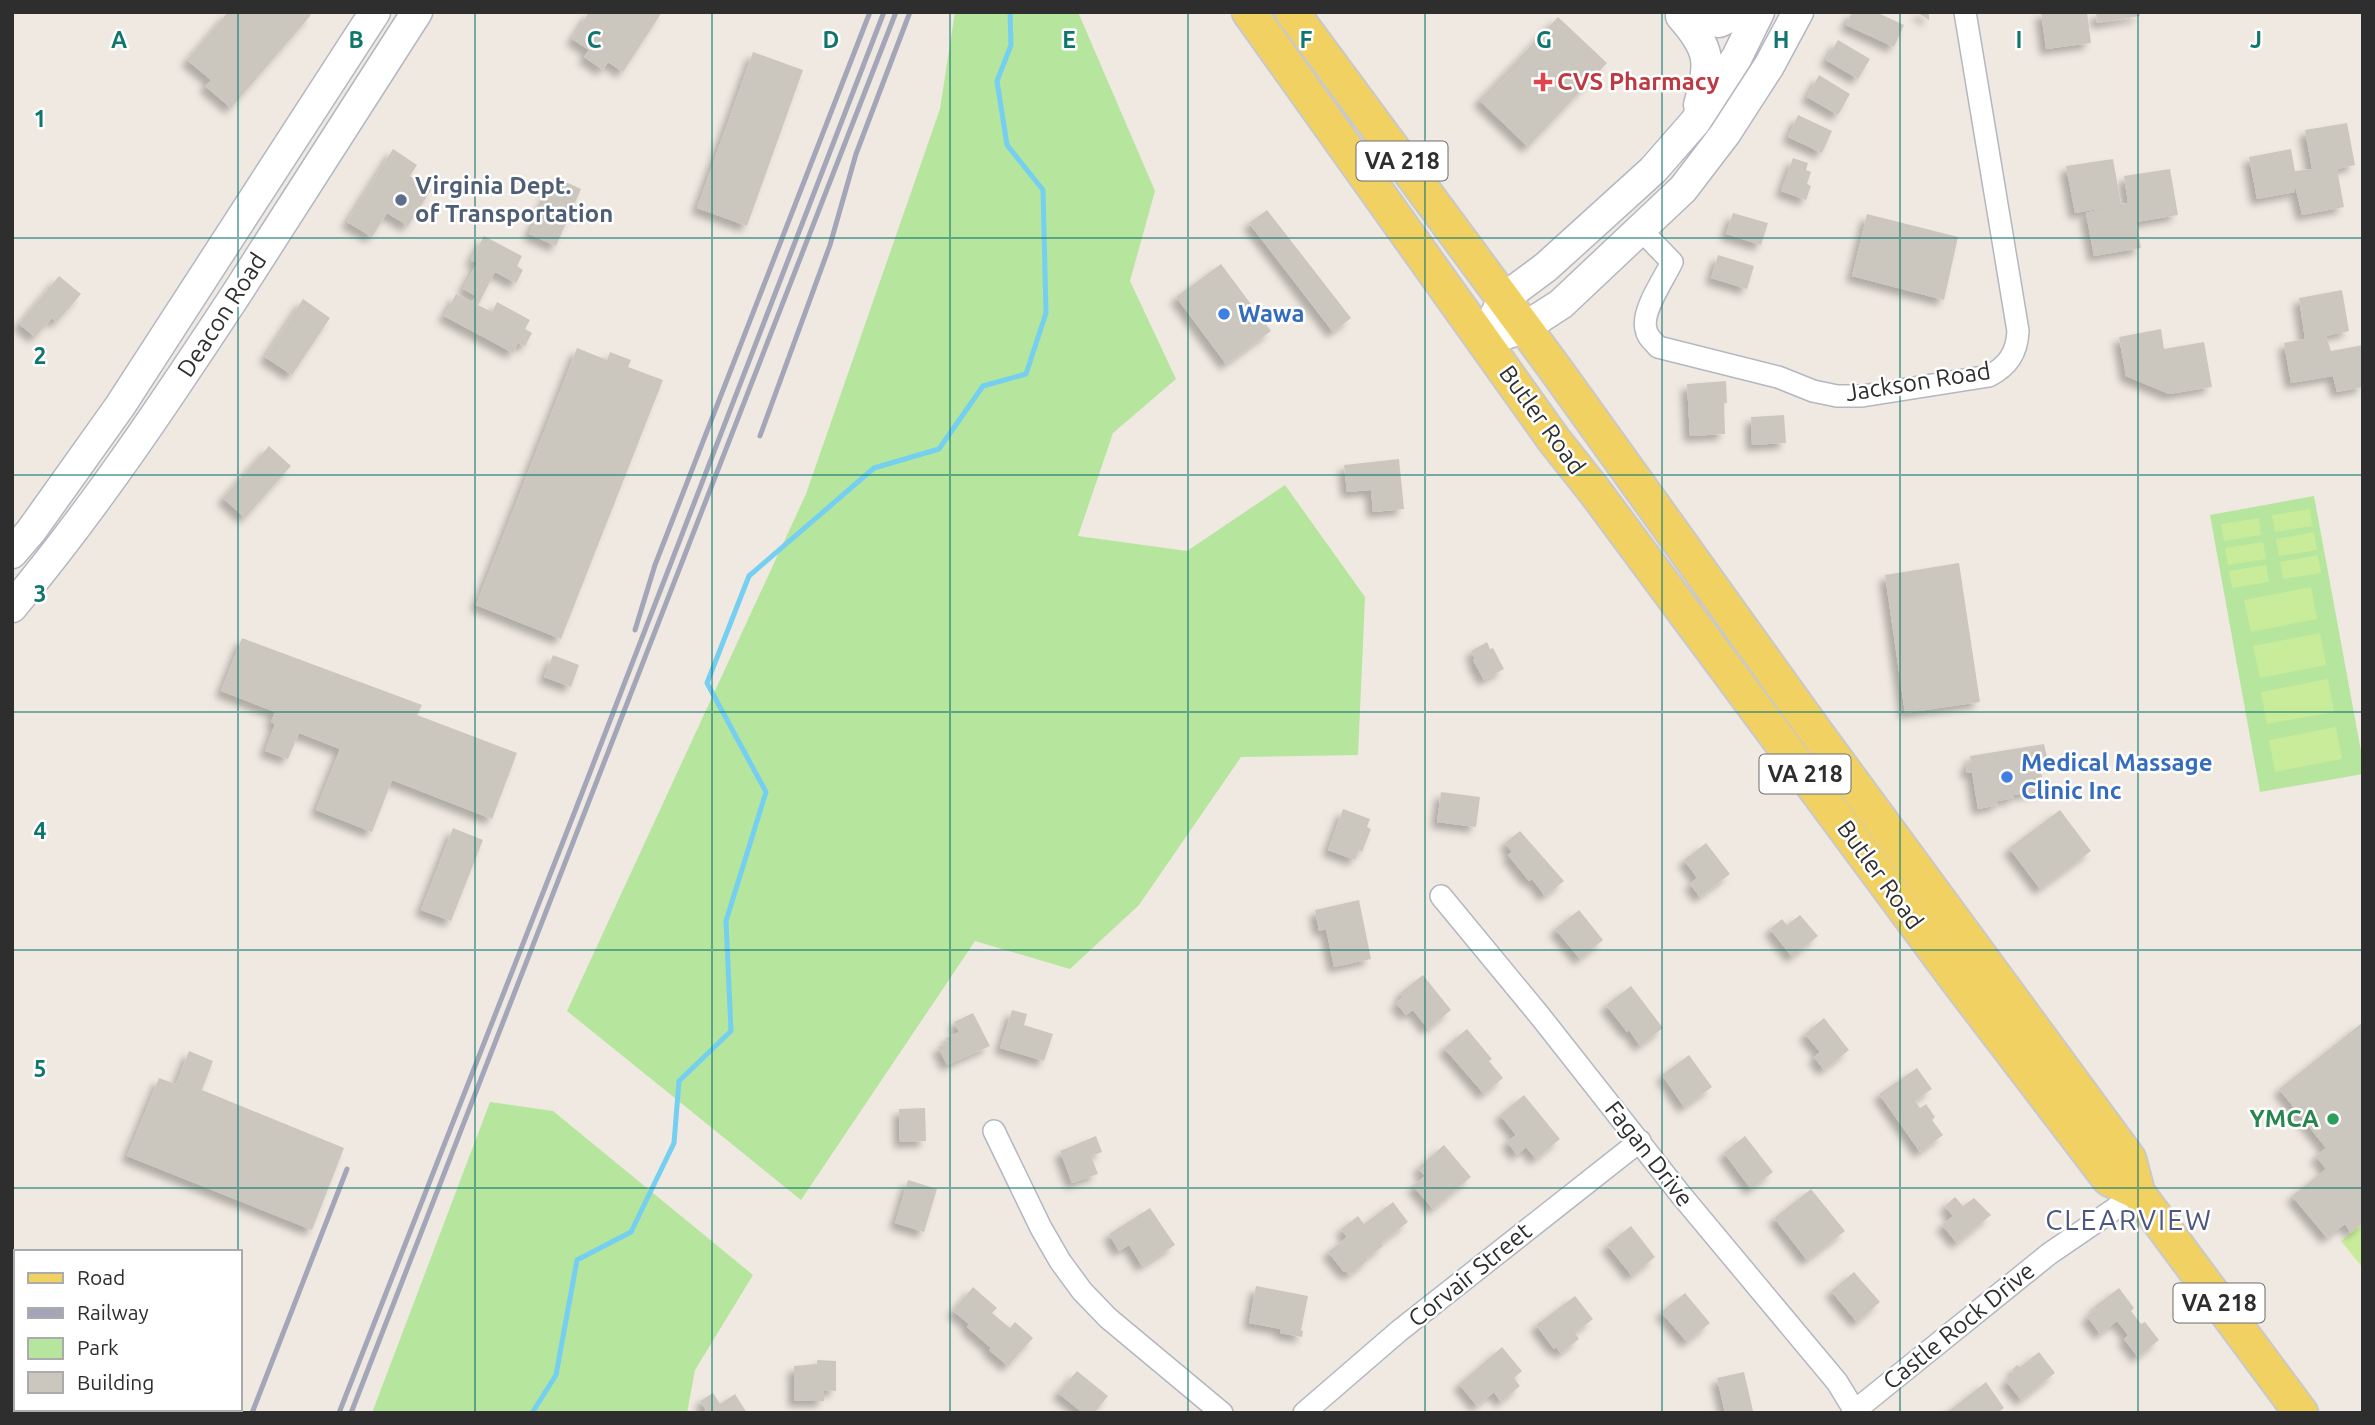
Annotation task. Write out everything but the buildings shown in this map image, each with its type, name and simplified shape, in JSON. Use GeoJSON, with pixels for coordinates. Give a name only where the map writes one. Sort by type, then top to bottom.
{"type":"FeatureCollection","features":[{"type":"Feature","properties":{"kind":"main road","name":"Deacon Road"},"geometry":{"type":"LineString","coordinates":[[12,553],[32,531],[120,405],[375,12]]}},
{"type":"Feature","properties":{"kind":"main road","name":"Deacon Road"},"geometry":{"type":"LineString","coordinates":[[12,607],[59,551],[119,471],[417,12]]}},
{"type":"Feature","properties":{"kind":"main road"},"geometry":{"type":"LineString","coordinates":[[1695,122],[1706,77],[1706,57],[1697,34],[1681,16],[1719,22],[1740,12]]}},
{"type":"Feature","properties":{"kind":"main road"},"geometry":{"type":"LineString","coordinates":[[1485,341],[1503,299],[1546,268],[1643,179],[1695,122],[1737,57],[1759,12]]}},
{"type":"Feature","properties":{"kind":"main road"},"geometry":{"type":"LineString","coordinates":[[1485,341],[1524,328],[1561,304],[1683,189],[1725,134],[1769,66],[1797,12]]}},
{"type":"Feature","properties":{"kind":"main road","name":"VA 218"},"geometry":{"type":"LineString","coordinates":[[1296,18],[1524,328]]}},
{"type":"Feature","properties":{"kind":"main road","name":"VA 218"},"geometry":{"type":"LineString","coordinates":[[1257,22],[1485,341]]}},
{"type":"Feature","properties":{"kind":"main road","name":"Butler Road"},"geometry":{"type":"LineString","coordinates":[[1524,328],[1815,732],[2129,1159],[2138,1193],[2301,1413]]}},
{"type":"Feature","properties":{"kind":"main road","name":"Butler Road"},"geometry":{"type":"LineString","coordinates":[[1485,341],[1554,440],[2111,1182],[2138,1193]]}},
{"type":"Feature","properties":{"kind":"street","name":"Jackson Road"},"geometry":{"type":"LineString","coordinates":[[1640,229],[1672,262],[1646,314],[1645,327],[1658,347],[1778,377],[1813,391],[1838,396],[1862,396],[1989,376],[2001,369],[2012,357],[2018,331],[1965,12]]}},
{"type":"Feature","properties":{"kind":"street","name":"Fagan Drive"},"geometry":{"type":"LineString","coordinates":[[1441,896],[1681,1195],[1837,1382],[1854,1412]]}},
{"type":"Feature","properties":{"kind":"street"},"geometry":{"type":"LineString","coordinates":[[994,1131],[1041,1228],[1082,1291],[1108,1318],[1222,1413]]}},
{"type":"Feature","properties":{"kind":"street","name":"Corvair Street"},"geometry":{"type":"LineString","coordinates":[[1304,1413],[1399,1331],[1640,1141]]}},
{"type":"Feature","properties":{"kind":"street","name":"Castle Rock Drive"},"geometry":{"type":"LineString","coordinates":[[1854,1412],[2049,1254],[2138,1193]]}},
{"type":"Feature","properties":{"kind":"green space"},"geometry":{"type":"Polygon","coordinates":[[[955,12],[1078,12],[1155,191],[1130,281],[1176,379],[1113,433],[1078,536],[1187,551],[1285,485],[1365,597],[1358,755],[1241,757],[1139,905],[1070,969],[975,941],[801,1200],[567,1011],[806,494],[940,109],[955,12]]]}},
{"type":"Feature","properties":{"kind":"green space"},"geometry":{"type":"Polygon","coordinates":[[[2314,496],[2363,774],[2260,792],[2210,515],[2314,496]]]}},
{"type":"Feature","properties":{"kind":"green space"},"geometry":{"type":"Polygon","coordinates":[[[2310,509],[2312,526],[2275,532],[2272,515],[2310,509]]]}},
{"type":"Feature","properties":{"kind":"green space"},"geometry":{"type":"Polygon","coordinates":[[[2259,518],[2261,535],[2224,541],[2221,524],[2259,518]]]}},
{"type":"Feature","properties":{"kind":"green space"},"geometry":{"type":"Polygon","coordinates":[[[2314,532],[2317,550],[2279,556],[2276,539],[2314,532]]]}},
{"type":"Feature","properties":{"kind":"green space"},"geometry":{"type":"Polygon","coordinates":[[[2263,542],[2266,559],[2228,565],[2225,548],[2263,542]]]}},
{"type":"Feature","properties":{"kind":"green space"},"geometry":{"type":"Polygon","coordinates":[[[2318,555],[2321,573],[2283,579],[2280,562],[2318,555]]]}},
{"type":"Feature","properties":{"kind":"green space"},"geometry":{"type":"Polygon","coordinates":[[[2266,565],[2269,582],[2232,588],[2229,571],[2266,565]]]}},
{"type":"Feature","properties":{"kind":"green space"},"geometry":{"type":"Polygon","coordinates":[[[2311,587],[2317,619],[2251,632],[2244,600],[2311,587]]]}},
{"type":"Feature","properties":{"kind":"green space"},"geometry":{"type":"Polygon","coordinates":[[[2320,633],[2326,665],[2260,678],[2253,646],[2320,633]]]}},
{"type":"Feature","properties":{"kind":"green space"},"geometry":{"type":"Polygon","coordinates":[[[2328,679],[2334,712],[2267,724],[2261,692],[2328,679]]]}},
{"type":"Feature","properties":{"kind":"green space"},"geometry":{"type":"Polygon","coordinates":[[[2336,727],[2342,759],[2275,772],[2269,740],[2336,727]]]}},
{"type":"Feature","properties":{"kind":"green space"},"geometry":{"type":"Polygon","coordinates":[[[490,1102],[553,1111],[753,1275],[695,1370],[687,1413],[372,1413],[490,1102]]]}},
{"type":"Feature","properties":{"kind":"green space"},"geometry":{"type":"Polygon","coordinates":[[[2363,1223],[2363,1268],[2341,1241],[2363,1223]]]}},
{"type":"Feature","properties":{"kind":"waterway"},"geometry":{"type":"LineString","coordinates":[[532,1413],[556,1375],[577,1260],[631,1232],[674,1143],[679,1081],[731,1031],[726,921],[766,792],[707,683],[749,576],[874,468],[939,449],[983,386],[1026,374],[1046,313],[1043,190],[1007,145],[997,81],[1011,45],[1010,12]]}},
{"type":"Feature","properties":{"kind":"railway"},"geometry":{"type":"LineString","coordinates":[[635,630],[655,565],[870,12]]}},
{"type":"Feature","properties":{"kind":"railway"},"geometry":{"type":"LineString","coordinates":[[339,1413],[884,12]]}},
{"type":"Feature","properties":{"kind":"railway"},"geometry":{"type":"LineString","coordinates":[[351,1413],[896,12]]}},
{"type":"Feature","properties":{"kind":"railway"},"geometry":{"type":"LineString","coordinates":[[760,436],[830,245],[856,154],[910,12]]}},
{"type":"Feature","properties":{"kind":"railway"},"geometry":{"type":"LineString","coordinates":[[252,1413],[347,1169]]}},
{"type":"Feature","properties":{"kind":"place","name":"CVS Pharmacy"},"geometry":{"type":"Point","coordinates":[1543,82]}},
{"type":"Feature","properties":{"kind":"place","name":"Virginia Dept. of Transportation"},"geometry":{"type":"Point","coordinates":[401,200]}},
{"type":"Feature","properties":{"kind":"place","name":"Wawa"},"geometry":{"type":"Point","coordinates":[1224,314]}},
{"type":"Feature","properties":{"kind":"place","name":"Medical Massage Clinic Inc"},"geometry":{"type":"Point","coordinates":[2007,777]}},
{"type":"Feature","properties":{"kind":"place","name":"YMCA"},"geometry":{"type":"Point","coordinates":[2333,1119]}},
{"type":"Feature","properties":{"kind":"district","name":"CLEARVIEW"},"geometry":{"type":"Point","coordinates":[2129,1220]}}]}
